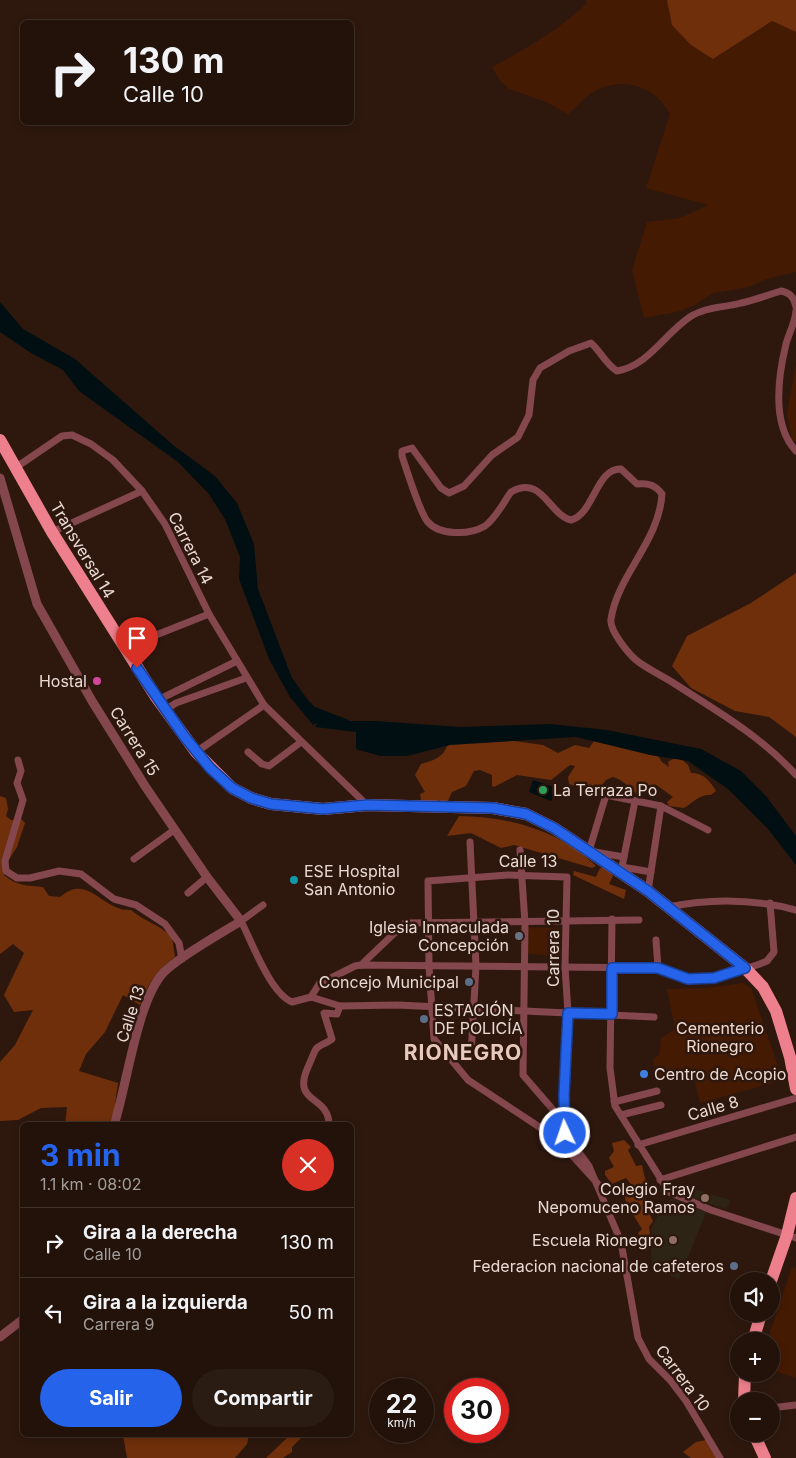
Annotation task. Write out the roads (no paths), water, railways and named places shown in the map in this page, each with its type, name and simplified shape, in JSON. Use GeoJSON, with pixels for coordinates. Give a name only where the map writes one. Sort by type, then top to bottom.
{"type":"FeatureCollection","features":[{"type":"Feature","properties":{"kind":"highway","name":"Transversal 14"},"geometry":{"type":"LineString","coordinates":[[0,440],[52,532],[161,705],[196,752],[232,788],[271,804],[323,809],[367,805],[493,808],[526,814],[554,828],[648,891],[745,968],[770,998],[776,1011],[790,1057],[796,1089]]}},
{"type":"Feature","properties":{"kind":"highway"},"geometry":{"type":"LineString","coordinates":[[775,1272],[791,1237],[796,1198]]}},
{"type":"Feature","properties":{"kind":"highway"},"geometry":{"type":"LineString","coordinates":[[758,1442],[765,1458]]}},
{"type":"Feature","properties":{"kind":"street"},"geometry":{"type":"LineString","coordinates":[[796,451],[782,428],[779,405],[786,344],[796,309],[794,298],[788,292],[782,291],[735,304],[710,307],[684,322],[655,349],[628,369],[617,371],[608,365],[602,353],[591,344],[569,350],[540,368],[533,380],[529,415],[518,437],[492,455],[464,486],[456,491],[449,493],[441,488],[412,448],[402,452],[427,521],[436,529],[444,531],[475,530],[486,525],[511,492],[516,489],[526,488],[546,497],[560,514],[571,520],[582,514],[602,480],[612,471],[621,470],[638,484],[646,483],[656,486],[662,494],[657,522],[615,599],[610,623],[621,642],[637,660],[736,723],[785,763],[796,775]]}},
{"type":"Feature","properties":{"kind":"street","name":"Carrera 14"},"geometry":{"type":"LineString","coordinates":[[15,468],[62,436],[72,436],[91,444],[113,460],[142,491],[165,524],[209,614],[264,705],[367,805]]}},
{"type":"Feature","properties":{"kind":"street","name":"Carrera 15"},"geometry":{"type":"LineString","coordinates":[[0,478],[37,604],[92,701],[174,830],[241,921]]}},
{"type":"Feature","properties":{"kind":"street"},"geometry":{"type":"LineString","coordinates":[[52,532],[142,491]]}},
{"type":"Feature","properties":{"kind":"street"},"geometry":{"type":"LineString","coordinates":[[128,654],[156,635],[209,614]]}},
{"type":"Feature","properties":{"kind":"street"},"geometry":{"type":"LineString","coordinates":[[161,705],[237,661]]}},
{"type":"Feature","properties":{"kind":"street"},"geometry":{"type":"LineString","coordinates":[[161,705],[176,703],[246,678]]}},
{"type":"Feature","properties":{"kind":"street"},"geometry":{"type":"LineString","coordinates":[[196,752],[264,705]]}},
{"type":"Feature","properties":{"kind":"street"},"geometry":{"type":"LineString","coordinates":[[248,752],[262,764],[269,766],[301,742]]}},
{"type":"Feature","properties":{"kind":"street"},"geometry":{"type":"LineString","coordinates":[[18,760],[21,771],[17,783],[23,800],[5,861],[6,871],[16,878],[30,878],[59,871],[80,874],[118,902],[136,905],[165,924],[179,943],[182,959]]}},
{"type":"Feature","properties":{"kind":"street"},"geometry":{"type":"LineString","coordinates":[[624,857],[589,851],[606,794],[661,806],[708,830]]}},
{"type":"Feature","properties":{"kind":"street"},"geometry":{"type":"LineString","coordinates":[[635,801],[622,867],[651,872]]}},
{"type":"Feature","properties":{"kind":"street"},"geometry":{"type":"LineString","coordinates":[[648,891],[661,806]]}},
{"type":"Feature","properties":{"kind":"street"},"geometry":{"type":"LineString","coordinates":[[134,858],[174,830]]}},
{"type":"Feature","properties":{"kind":"street"},"geometry":{"type":"LineString","coordinates":[[470,842],[476,966],[471,1056]]}},
{"type":"Feature","properties":{"kind":"street"},"geometry":{"type":"LineString","coordinates":[[520,850],[526,966],[523,1010],[523,1075],[555,1112],[565,1133]]}},
{"type":"Feature","properties":{"kind":"street","name":"Calle 13"},"geometry":{"type":"LineString","coordinates":[[428,922],[428,881],[521,875],[567,877]]}},
{"type":"Feature","properties":{"kind":"street"},"geometry":{"type":"LineString","coordinates":[[188,892],[207,877]]}},
{"type":"Feature","properties":{"kind":"street","name":"Carrera 10"},"geometry":{"type":"LineString","coordinates":[[567,877],[565,966],[568,1013],[564,1095],[565,1133],[589,1166],[599,1185],[621,1242],[638,1338],[649,1359],[670,1380],[686,1401],[720,1458]]}},
{"type":"Feature","properties":{"kind":"street"},"geometry":{"type":"LineString","coordinates":[[667,907],[727,901],[770,903],[796,910]]}},
{"type":"Feature","properties":{"kind":"street"},"geometry":{"type":"LineString","coordinates":[[311,997],[319,984],[355,966],[361,965],[658,968],[688,979],[714,978],[767,961],[774,952],[770,903]]}},
{"type":"Feature","properties":{"kind":"street","name":"Calle 13"},"geometry":{"type":"LineString","coordinates":[[115,1122],[145,1006],[154,986],[165,971],[263,905]]}},
{"type":"Feature","properties":{"kind":"street"},"geometry":{"type":"LineString","coordinates":[[612,919],[610,1068],[614,1102],[620,1115],[669,1192],[711,1210],[791,1237]]}},
{"type":"Feature","properties":{"kind":"street"},"geometry":{"type":"LineString","coordinates":[[361,965],[405,923],[474,924],[612,919],[639,920]]}},
{"type":"Feature","properties":{"kind":"street"},"geometry":{"type":"LineString","coordinates":[[241,921],[283,999],[292,1002],[311,997],[340,1006],[368,1004],[654,1016]]}},
{"type":"Feature","properties":{"kind":"street"},"geometry":{"type":"LineString","coordinates":[[428,922],[429,966],[436,1042],[468,1080],[544,1130],[568,1151],[599,1185]]}},
{"type":"Feature","properties":{"kind":"street"},"geometry":{"type":"LineString","coordinates":[[656,940],[658,968]]}},
{"type":"Feature","properties":{"kind":"street"},"geometry":{"type":"LineString","coordinates":[[328,1122],[325,1110],[302,1087],[302,1080],[317,1047],[332,1039],[324,1013],[337,1014],[340,1006]]}},
{"type":"Feature","properties":{"kind":"street"},"geometry":{"type":"LineString","coordinates":[[614,1102],[658,1090]]}},
{"type":"Feature","properties":{"kind":"street","name":"Calle 8"},"geometry":{"type":"LineString","coordinates":[[638,1145],[796,1098]]}},
{"type":"Feature","properties":{"kind":"street"},"geometry":{"type":"LineString","coordinates":[[620,1115],[661,1105]]}},
{"type":"Feature","properties":{"kind":"street"},"geometry":{"type":"LineString","coordinates":[[660,1180],[796,1137]]}},
{"type":"Feature","properties":{"kind":"street"},"geometry":{"type":"LineString","coordinates":[[0,1337],[20,1322]]}},
{"type":"Feature","properties":{"kind":"street"},"geometry":{"type":"LineString","coordinates":[[780,1407],[796,1405]]}},
{"type":"Feature","properties":{"kind":"waterway"},"geometry":{"type":"LineString","coordinates":[[310,711],[346,725]]}},
{"type":"Feature","properties":{"kind":"place","name":"Hostal"},"geometry":{"type":"Point","coordinates":[97,681]}},
{"type":"Feature","properties":{"kind":"place","name":"La Terraza Po"},"geometry":{"type":"Point","coordinates":[543,790]}},
{"type":"Feature","properties":{"kind":"place","name":"ESE Hospital San Antonio"},"geometry":{"type":"Point","coordinates":[294,880]}},
{"type":"Feature","properties":{"kind":"place","name":"Iglesia Inmaculada Concepción"},"geometry":{"type":"Point","coordinates":[519,936]}},
{"type":"Feature","properties":{"kind":"place","name":"Concejo Municipal"},"geometry":{"type":"Point","coordinates":[469,982]}},
{"type":"Feature","properties":{"kind":"place","name":"ESTACIÓN DE POLICÍA"},"geometry":{"type":"Point","coordinates":[424,1019]}},
{"type":"Feature","properties":{"kind":"place","name":"Centro de Acopio"},"geometry":{"type":"Point","coordinates":[644,1074]}},
{"type":"Feature","properties":{"kind":"place","name":"Colegio Fray Nepomuceno Ramos"},"geometry":{"type":"Point","coordinates":[705,1198]}},
{"type":"Feature","properties":{"kind":"place","name":"Escuela Rionegro"},"geometry":{"type":"Point","coordinates":[673,1240]}},
{"type":"Feature","properties":{"kind":"place","name":"Federacion nacional de cafeteros"},"geometry":{"type":"Point","coordinates":[734,1266]}},
{"type":"Feature","properties":{"kind":"district","name":"RIONEGRO"},"geometry":{"type":"Point","coordinates":[463,1053]}},
{"type":"Feature","properties":{"kind":"park label","name":"Cementerio Rionegro"},"geometry":{"type":"Point","coordinates":[720,1037]}}]}
